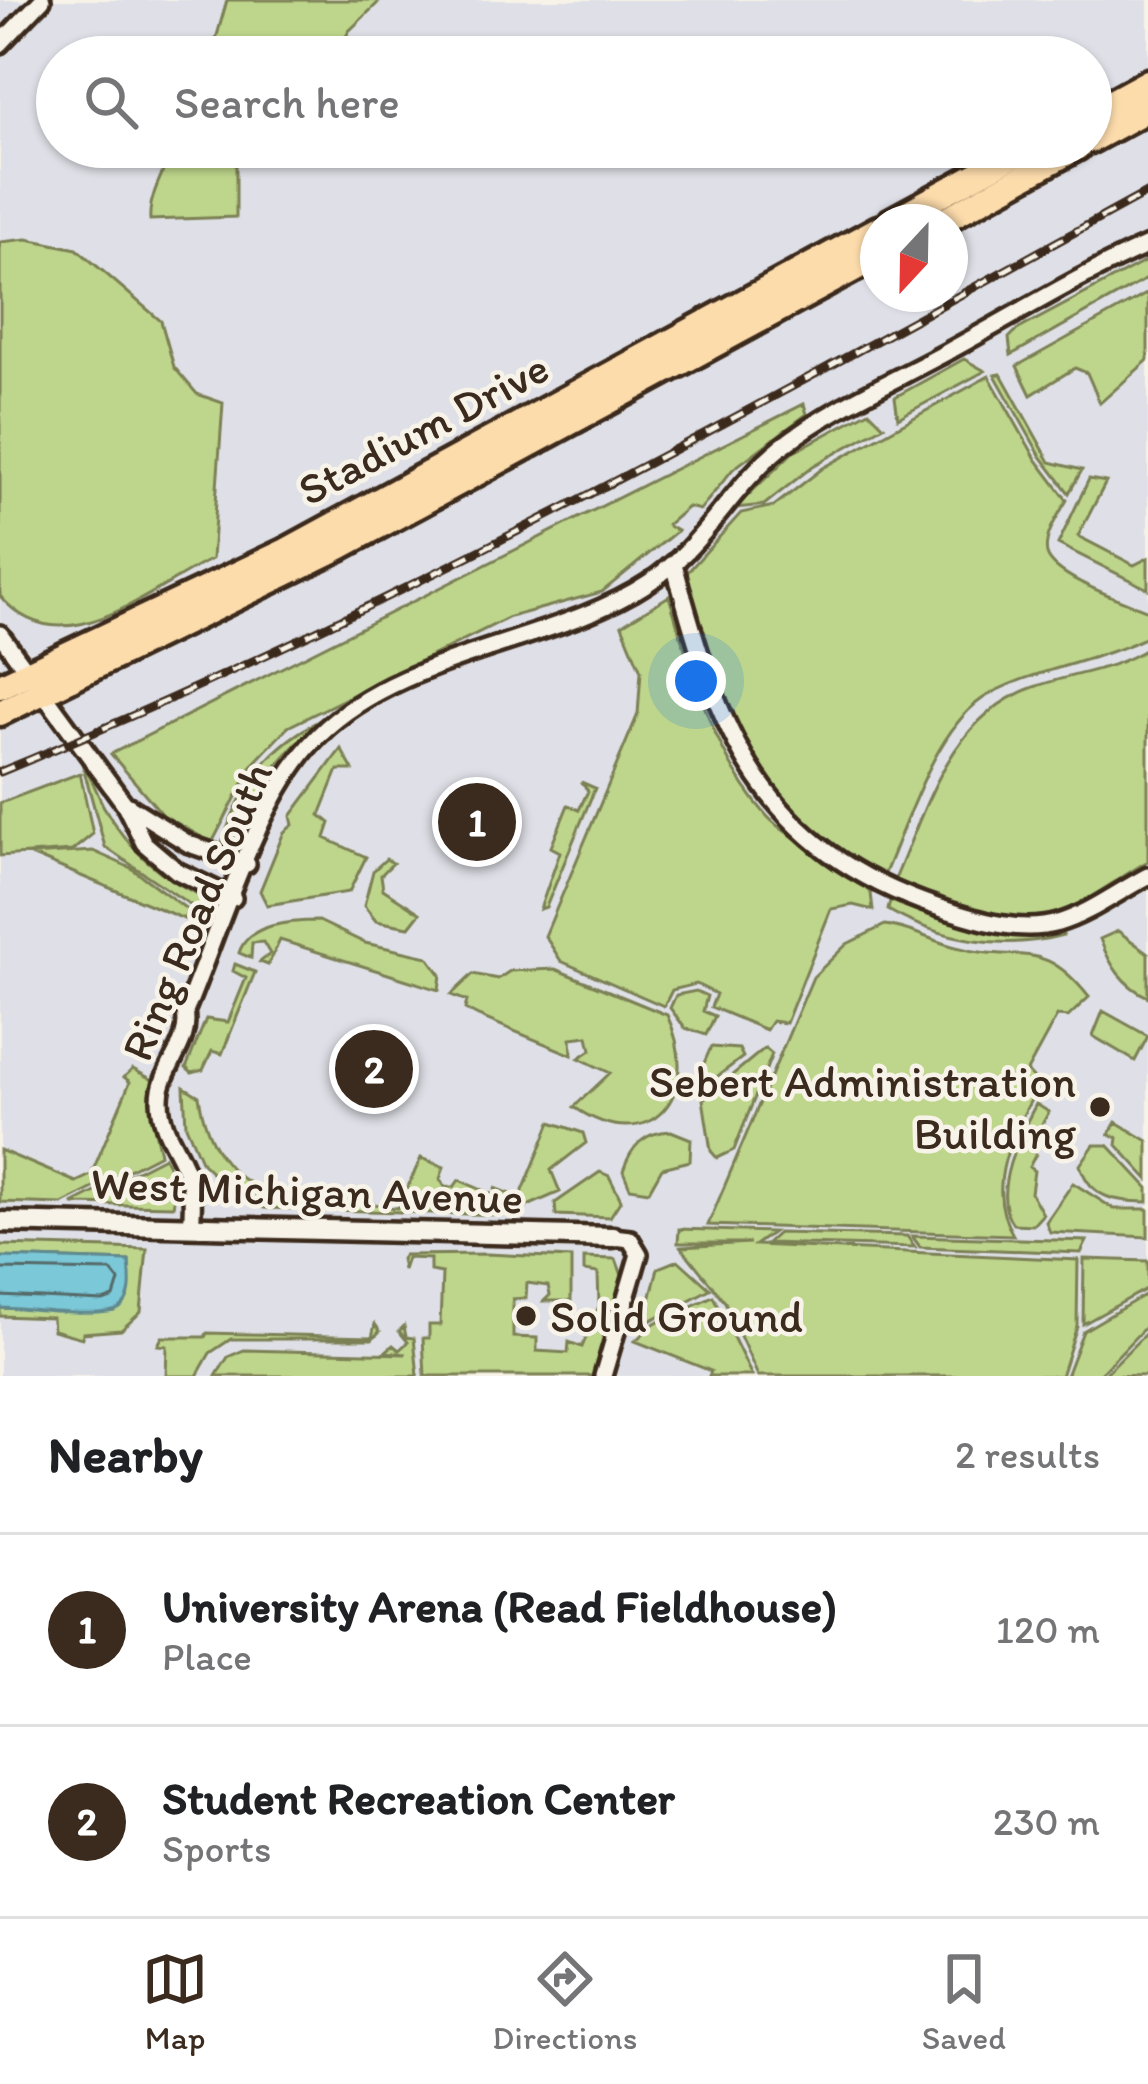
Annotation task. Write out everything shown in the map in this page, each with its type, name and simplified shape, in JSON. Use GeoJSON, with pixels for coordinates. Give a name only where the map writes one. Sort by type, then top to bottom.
{"type":"FeatureCollection","features":[{"type":"Feature","properties":{"kind":"main road"},"geometry":{"type":"LineString","coordinates":[[1112,102],[1148,82]]}},
{"type":"Feature","properties":{"kind":"main road"},"geometry":{"type":"LineString","coordinates":[[1112,129],[1148,109]]}},
{"type":"Feature","properties":{"kind":"main road"},"geometry":{"type":"LineString","coordinates":[[923,204],[989,168]]}},
{"type":"Feature","properties":{"kind":"main road"},"geometry":{"type":"LineString","coordinates":[[968,207],[1040,168]]}},
{"type":"Feature","properties":{"kind":"main road","name":"Stadium Drive"},"geometry":{"type":"LineString","coordinates":[[0,712],[38,682],[860,239]]}},
{"type":"Feature","properties":{"kind":"main road","name":"Stadium Drive"},"geometry":{"type":"LineString","coordinates":[[0,686],[38,682],[340,548],[860,266]]}},
{"type":"Feature","properties":{"kind":"street"},"geometry":{"type":"LineString","coordinates":[[0,44],[42,0]]}},
{"type":"Feature","properties":{"kind":"street","name":"Ring Road South"},"geometry":{"type":"LineString","coordinates":[[191,1225],[193,1185],[164,1121],[161,1081],[182,1040],[185,1012],[276,793],[295,763],[335,722],[477,650],[608,607],[674,563],[750,477],[799,435],[1148,245]]}},
{"type":"Feature","properties":{"kind":"street"},"geometry":{"type":"LineString","coordinates":[[674,563],[710,690],[746,764],[777,810],[822,849],[904,896],[961,915],[1032,927],[1060,922],[1148,876]]}},
{"type":"Feature","properties":{"kind":"street"},"geometry":{"type":"LineString","coordinates":[[0,634],[124,803],[144,843],[160,859],[233,898]]}},
{"type":"Feature","properties":{"kind":"street"},"geometry":{"type":"LineString","coordinates":[[124,803],[189,844],[247,864]]}},
{"type":"Feature","properties":{"kind":"street","name":"West Michigan Avenue"},"geometry":{"type":"LineString","coordinates":[[0,1222],[613,1237]]}},
{"type":"Feature","properties":{"kind":"street"},"geometry":{"type":"LineString","coordinates":[[603,1376],[636,1278],[638,1246],[630,1239],[613,1237]]}},
{"type":"Feature","properties":{"kind":"shaded area"},"geometry":{"type":"Polygon","coordinates":[[[0,0],[1148,0],[1148,1376],[0,1376],[0,1221],[449,1233],[448,1221],[0,1211],[0,0]]]}},
{"type":"Feature","properties":{"kind":"green space"},"geometry":{"type":"Polygon","coordinates":[[[227,0],[381,0],[346,36],[217,36],[227,0]]]}},
{"type":"Feature","properties":{"kind":"green space"},"geometry":{"type":"Polygon","coordinates":[[[164,168],[236,168],[236,217],[150,220],[164,168]]]}},
{"type":"Feature","properties":{"kind":"green space"},"geometry":{"type":"Polygon","coordinates":[[[27,239],[77,249],[161,321],[174,367],[197,394],[223,403],[212,559],[133,604],[77,625],[50,625],[24,617],[0,596],[0,242],[27,239]]]}},
{"type":"Feature","properties":{"kind":"green space"},"geometry":{"type":"Polygon","coordinates":[[[1148,260],[1148,278],[1011,355],[1009,338],[1017,330],[1148,260]]]}},
{"type":"Feature","properties":{"kind":"green space"},"geometry":{"type":"Polygon","coordinates":[[[1148,293],[1148,360],[1100,403],[1087,373],[1075,368],[1031,395],[1017,366],[1148,293]]]}},
{"type":"Feature","properties":{"kind":"green space"},"geometry":{"type":"Polygon","coordinates":[[[964,359],[985,371],[898,418],[895,397],[964,359]]]}},
{"type":"Feature","properties":{"kind":"green space"},"geometry":{"type":"Polygon","coordinates":[[[1001,374],[1050,462],[1082,470],[1069,493],[1040,455],[995,375],[1001,374]]]}},
{"type":"Feature","properties":{"kind":"green space"},"geometry":{"type":"Polygon","coordinates":[[[989,376],[1036,459],[1067,500],[1047,540],[1052,563],[1076,580],[1148,611],[1148,636],[999,689],[965,714],[923,781],[883,878],[818,839],[766,785],[716,684],[685,575],[741,513],[774,506],[823,468],[989,376]]]}},
{"type":"Feature","properties":{"kind":"green space"},"geometry":{"type":"Polygon","coordinates":[[[804,404],[807,414],[733,469],[700,510],[688,507],[667,525],[677,531],[602,592],[510,617],[288,727],[253,764],[212,843],[163,815],[111,754],[804,404]]]}},
{"type":"Feature","properties":{"kind":"green space"},"geometry":{"type":"Polygon","coordinates":[[[869,411],[884,426],[813,466],[764,505],[735,508],[792,453],[869,411]]]}},
{"type":"Feature","properties":{"kind":"green space"},"geometry":{"type":"Polygon","coordinates":[[[1089,479],[1106,482],[1078,536],[1134,565],[1148,558],[1148,589],[1058,544],[1089,479]]]}},
{"type":"Feature","properties":{"kind":"green space"},"geometry":{"type":"Polygon","coordinates":[[[669,596],[706,712],[748,793],[778,826],[851,873],[871,893],[873,910],[853,905],[831,909],[786,1023],[772,1021],[766,1030],[711,1007],[716,994],[696,984],[672,990],[664,1006],[561,961],[545,936],[638,714],[641,671],[622,625],[669,596]]]}},
{"type":"Feature","properties":{"kind":"green space"},"geometry":{"type":"Polygon","coordinates":[[[1148,648],[1148,861],[1074,906],[1030,921],[990,918],[893,884],[944,768],[981,719],[1034,687],[1106,667],[1148,648]]]}},
{"type":"Feature","properties":{"kind":"green space"},"geometry":{"type":"Polygon","coordinates":[[[345,708],[284,756],[240,830],[222,843],[242,796],[267,760],[300,732],[345,708]]]}},
{"type":"Feature","properties":{"kind":"green space"},"geometry":{"type":"Polygon","coordinates":[[[341,749],[353,770],[338,770],[320,815],[330,823],[325,838],[366,857],[349,892],[267,905],[260,891],[284,832],[293,825],[291,816],[341,749]]]}},
{"type":"Feature","properties":{"kind":"green space"},"geometry":{"type":"Polygon","coordinates":[[[82,763],[113,822],[135,849],[175,882],[206,898],[198,910],[105,847],[82,763]]]}},
{"type":"Feature","properties":{"kind":"green space"},"geometry":{"type":"Polygon","coordinates":[[[80,773],[93,834],[72,851],[0,856],[0,803],[80,773]]]}},
{"type":"Feature","properties":{"kind":"green space"},"geometry":{"type":"Polygon","coordinates":[[[581,782],[595,788],[546,907],[540,909],[560,852],[551,847],[568,805],[579,810],[588,791],[581,782]]]}},
{"type":"Feature","properties":{"kind":"green space"},"geometry":{"type":"Polygon","coordinates":[[[93,851],[131,868],[188,910],[184,919],[31,855],[93,851]]]}},
{"type":"Feature","properties":{"kind":"green space"},"geometry":{"type":"Polygon","coordinates":[[[386,859],[393,863],[381,875],[383,889],[420,913],[409,927],[376,921],[364,906],[373,871],[386,859]]]}},
{"type":"Feature","properties":{"kind":"green space"},"geometry":{"type":"Polygon","coordinates":[[[891,896],[974,921],[1060,930],[1063,935],[1018,942],[973,940],[929,929],[888,910],[891,896]]]}},
{"type":"Feature","properties":{"kind":"green space"},"geometry":{"type":"Polygon","coordinates":[[[319,921],[365,943],[428,957],[441,975],[439,990],[280,940],[268,965],[260,962],[270,954],[263,942],[252,943],[251,958],[239,953],[251,935],[261,930],[319,921]]]}},
{"type":"Feature","properties":{"kind":"green space"},"geometry":{"type":"Polygon","coordinates":[[[885,925],[978,952],[1043,959],[1072,978],[1089,997],[1068,1017],[1057,1016],[1027,1071],[1039,1085],[1012,1140],[1001,1178],[1004,1216],[1013,1235],[708,1225],[813,977],[847,944],[885,925]]]}},
{"type":"Feature","properties":{"kind":"green space"},"geometry":{"type":"Polygon","coordinates":[[[1118,931],[1148,953],[1148,997],[1124,980],[1104,948],[1100,939],[1118,931]]]}},
{"type":"Feature","properties":{"kind":"green space"},"geometry":{"type":"Polygon","coordinates":[[[235,964],[255,972],[222,1054],[212,1051],[203,1070],[192,1073],[186,1068],[206,1019],[228,1022],[246,978],[233,971],[235,964]]]}},
{"type":"Feature","properties":{"kind":"green space"},"geometry":{"type":"Polygon","coordinates":[[[555,969],[667,1015],[679,1070],[674,1093],[647,1122],[626,1126],[602,1122],[574,1107],[610,1073],[579,1058],[591,1050],[588,1036],[571,1038],[572,1055],[478,1016],[465,1009],[467,1001],[451,995],[473,974],[498,979],[510,971],[555,969]]]}},
{"type":"Feature","properties":{"kind":"green space"},"geometry":{"type":"Polygon","coordinates":[[[696,991],[707,996],[703,1011],[715,1016],[706,1035],[685,1028],[670,1008],[676,995],[696,991]]]}},
{"type":"Feature","properties":{"kind":"green space"},"geometry":{"type":"Polygon","coordinates":[[[1103,1011],[1148,1036],[1135,1061],[1093,1036],[1103,1011]]]}},
{"type":"Feature","properties":{"kind":"green space"},"geometry":{"type":"Polygon","coordinates":[[[711,1047],[739,1049],[743,1057],[706,1085],[698,1077],[711,1047]]]}},
{"type":"Feature","properties":{"kind":"green space"},"geometry":{"type":"Polygon","coordinates":[[[765,1048],[772,1054],[734,1150],[717,1158],[711,1151],[703,1099],[765,1048]]]}},
{"type":"Feature","properties":{"kind":"green space"},"geometry":{"type":"Polygon","coordinates":[[[133,1069],[153,1080],[152,1117],[160,1154],[62,1204],[0,1202],[0,1150],[76,1182],[91,1175],[130,1082],[124,1077],[133,1069]]]}},
{"type":"Feature","properties":{"kind":"green space"},"geometry":{"type":"Polygon","coordinates":[[[184,1087],[199,1096],[207,1128],[222,1157],[232,1170],[260,1188],[343,1196],[398,1208],[421,1158],[444,1167],[440,1179],[445,1187],[454,1187],[459,1180],[491,1194],[501,1215],[264,1208],[227,1187],[202,1163],[186,1126],[184,1087]]]}},
{"type":"Feature","properties":{"kind":"green space"},"geometry":{"type":"Polygon","coordinates":[[[1036,1104],[1049,1112],[1028,1149],[1036,1154],[1029,1167],[1034,1171],[1031,1193],[1043,1214],[1033,1225],[1013,1224],[1007,1211],[1006,1180],[1036,1104]]]}},
{"type":"Feature","properties":{"kind":"green space"},"geometry":{"type":"Polygon","coordinates":[[[551,1122],[583,1133],[586,1143],[551,1170],[560,1192],[507,1215],[504,1198],[494,1188],[520,1198],[551,1122]]]}},
{"type":"Feature","properties":{"kind":"green space"},"geometry":{"type":"Polygon","coordinates":[[[1116,1122],[1148,1141],[1148,1179],[1117,1145],[1118,1138],[1109,1134],[1116,1122]]]}},
{"type":"Feature","properties":{"kind":"green space"},"geometry":{"type":"Polygon","coordinates":[[[671,1131],[691,1139],[690,1161],[662,1168],[649,1191],[630,1188],[623,1171],[630,1154],[653,1134],[671,1131]]]}},
{"type":"Feature","properties":{"kind":"green space"},"geometry":{"type":"Polygon","coordinates":[[[1094,1145],[1108,1145],[1148,1188],[1148,1202],[1115,1199],[1091,1185],[1080,1165],[1094,1145]]]}},
{"type":"Feature","properties":{"kind":"green space"},"geometry":{"type":"Polygon","coordinates":[[[164,1157],[177,1184],[173,1206],[72,1204],[164,1157]]]}},
{"type":"Feature","properties":{"kind":"green space"},"geometry":{"type":"Polygon","coordinates":[[[600,1172],[609,1176],[621,1200],[610,1217],[556,1215],[555,1203],[600,1172]]]}},
{"type":"Feature","properties":{"kind":"green space"},"geometry":{"type":"Polygon","coordinates":[[[1073,1183],[1114,1209],[1148,1209],[1148,1237],[1050,1232],[1046,1222],[1073,1183]]]}},
{"type":"Feature","properties":{"kind":"green space"},"geometry":{"type":"Polygon","coordinates":[[[679,1229],[773,1232],[755,1245],[1078,1260],[1077,1326],[1061,1376],[758,1376],[725,1302],[681,1247],[750,1243],[678,1243],[679,1229]]]}},
{"type":"Feature","properties":{"kind":"green space"},"geometry":{"type":"Polygon","coordinates":[[[778,1233],[907,1236],[915,1247],[767,1243],[778,1233]]]}},
{"type":"Feature","properties":{"kind":"green space"},"geometry":{"type":"Polygon","coordinates":[[[912,1236],[1087,1241],[1081,1253],[920,1247],[912,1236]]]}},
{"type":"Feature","properties":{"kind":"green space"},"geometry":{"type":"Polygon","coordinates":[[[0,1245],[147,1249],[141,1312],[121,1330],[83,1333],[82,1338],[53,1330],[52,1318],[0,1316],[0,1308],[114,1311],[128,1296],[129,1261],[0,1257],[0,1245]]]}},
{"type":"Feature","properties":{"kind":"green space"},"geometry":{"type":"Polygon","coordinates":[[[404,1255],[571,1258],[571,1301],[544,1301],[550,1295],[548,1286],[527,1283],[526,1298],[513,1299],[513,1337],[537,1338],[537,1351],[568,1353],[569,1342],[582,1347],[599,1306],[598,1273],[584,1271],[584,1258],[616,1259],[624,1281],[593,1376],[425,1376],[423,1338],[429,1338],[429,1325],[440,1325],[442,1273],[430,1271],[430,1259],[407,1258],[403,1270],[401,1259],[404,1255]]]}},
{"type":"Feature","properties":{"kind":"green space"},"geometry":{"type":"Polygon","coordinates":[[[1084,1259],[1148,1261],[1148,1288],[1083,1324],[1084,1259]]]}},
{"type":"Feature","properties":{"kind":"green space"},"geometry":{"type":"Polygon","coordinates":[[[678,1260],[710,1289],[644,1324],[658,1268],[678,1260]]]}},
{"type":"Feature","properties":{"kind":"green space"},"geometry":{"type":"Polygon","coordinates":[[[1148,1293],[1148,1324],[1098,1376],[1066,1376],[1083,1331],[1148,1293]]]}},
{"type":"Feature","properties":{"kind":"green space"},"geometry":{"type":"Polygon","coordinates":[[[713,1296],[752,1376],[709,1376],[711,1371],[635,1341],[655,1323],[713,1296]]]}},
{"type":"Feature","properties":{"kind":"green space"},"geometry":{"type":"Polygon","coordinates":[[[375,1324],[380,1331],[372,1339],[231,1339],[210,1353],[197,1376],[166,1376],[167,1346],[158,1345],[162,1337],[205,1337],[207,1333],[372,1337],[375,1324]]]}},
{"type":"Feature","properties":{"kind":"green space"},"geometry":{"type":"Polygon","coordinates":[[[404,1326],[406,1337],[414,1338],[418,1376],[216,1376],[228,1357],[244,1350],[406,1354],[385,1352],[393,1345],[399,1350],[408,1342],[399,1331],[404,1326]]]}},
{"type":"Feature","properties":{"kind":"green space"},"geometry":{"type":"Polygon","coordinates":[[[1148,1331],[1148,1376],[1104,1375],[1148,1331]]]}},
{"type":"Feature","properties":{"kind":"water"},"geometry":{"type":"Polygon","coordinates":[[[0,1257],[129,1261],[129,1293],[120,1308],[98,1313],[0,1308],[0,1257]]]}},
{"type":"Feature","properties":{"kind":"railway"},"geometry":{"type":"LineString","coordinates":[[0,772],[148,709],[439,571],[724,423],[1148,192]]}},
{"type":"Feature","properties":{"kind":"place","name":"University Arena (Read Fieldhouse)"},"geometry":{"type":"Point","coordinates":[477,822]}},
{"type":"Feature","properties":{"kind":"place","name":"Student Recreation Center"},"geometry":{"type":"Point","coordinates":[374,1069]}},
{"type":"Feature","properties":{"kind":"place","name":"Sebert Administration Building"},"geometry":{"type":"Point","coordinates":[1100,1107]}},
{"type":"Feature","properties":{"kind":"place","name":"Solid Ground"},"geometry":{"type":"Point","coordinates":[526,1316]}}]}
